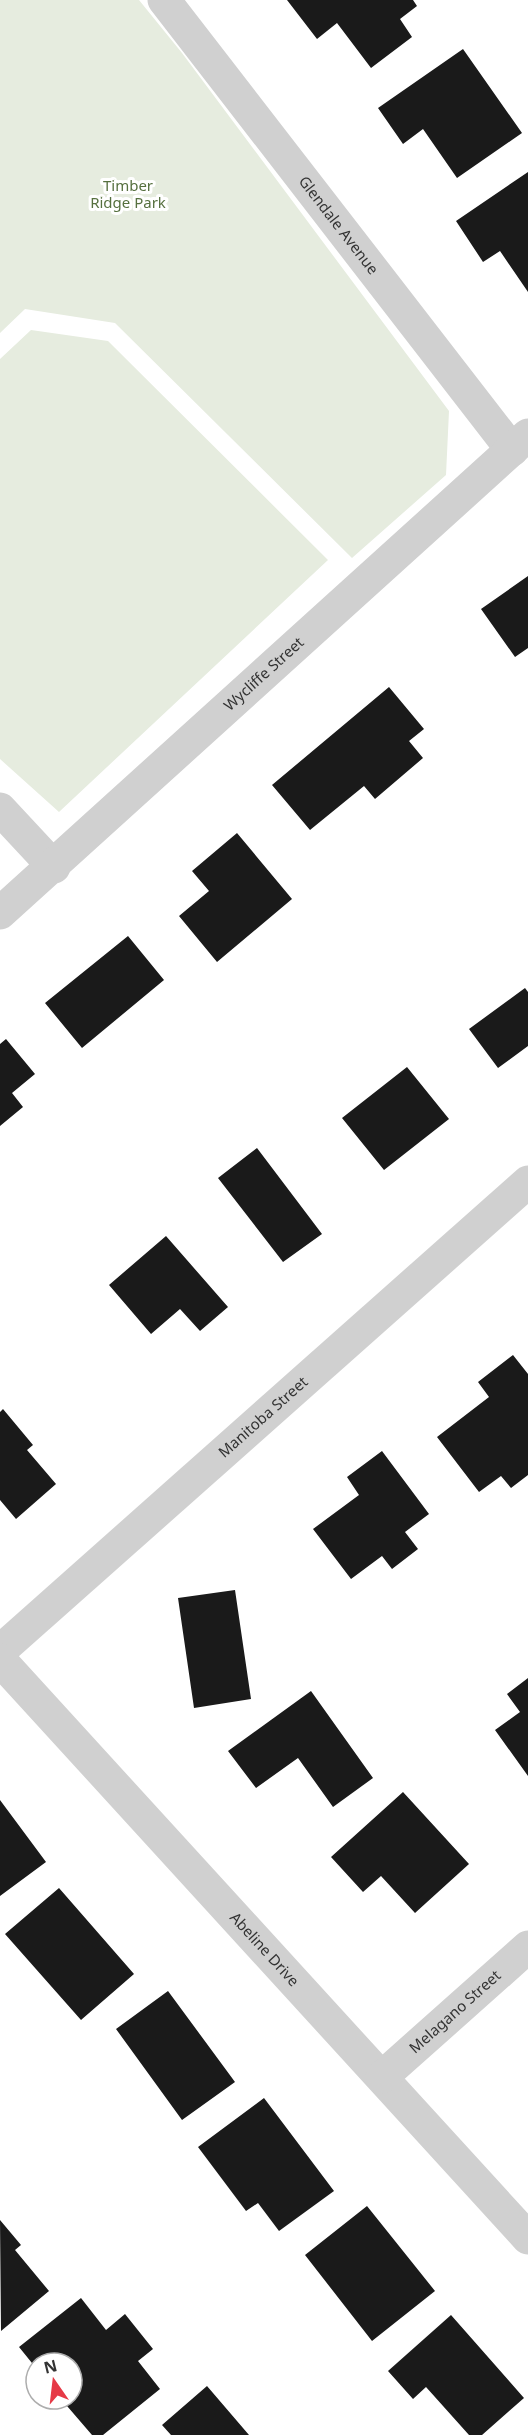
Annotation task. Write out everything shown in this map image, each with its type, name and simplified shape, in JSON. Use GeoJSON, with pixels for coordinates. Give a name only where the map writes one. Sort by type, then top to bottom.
{"type":"FeatureCollection","features":[{"type":"Feature","properties":{"kind":"street","name":"Glendale Avenue"},"geometry":{"type":"LineString","coordinates":[[164,0],[520,443]]}},
{"type":"Feature","properties":{"kind":"street","name":"Wycliffe Street"},"geometry":{"type":"LineString","coordinates":[[0,913],[54,867],[520,443]]}},
{"type":"Feature","properties":{"kind":"street"},"geometry":{"type":"LineString","coordinates":[[0,809],[54,867]]}},
{"type":"Feature","properties":{"kind":"street","name":"Manitoba Street"},"geometry":{"type":"LineString","coordinates":[[0,1651],[528,1182]]}},
{"type":"Feature","properties":{"kind":"street","name":"Abeline Drive"},"geometry":{"type":"LineString","coordinates":[[0,1660],[528,2238]]}},
{"type":"Feature","properties":{"kind":"street","name":"Melagano Street"},"geometry":{"type":"LineString","coordinates":[[382,2077],[528,1947]]}},
{"type":"Feature","properties":{"kind":"green space","name":"Timber Ridge Park"},"geometry":{"type":"Polygon","coordinates":[[[0,0],[139,0],[182,53],[449,411],[446,475],[352,558],[115,323],[25,309],[0,333],[0,0]]]}},
{"type":"Feature","properties":{"kind":"green space"},"geometry":{"type":"Polygon","coordinates":[[[31,330],[108,341],[328,560],[59,812],[0,759],[0,359],[31,330]]]}},
{"type":"Feature","properties":{"kind":"building"},"geometry":{"type":"Polygon","coordinates":[[[287,0],[413,0],[417,6],[400,19],[412,37],[371,68],[337,23],[317,39],[287,0]]]}},
{"type":"Feature","properties":{"kind":"building"},"geometry":{"type":"Polygon","coordinates":[[[463,49],[522,133],[457,178],[423,129],[403,144],[378,108],[463,49]]]}},
{"type":"Feature","properties":{"kind":"building"},"geometry":{"type":"Polygon","coordinates":[[[528,172],[528,292],[500,251],[483,262],[456,221],[528,172]]]}},
{"type":"Feature","properties":{"kind":"building"},"geometry":{"type":"Polygon","coordinates":[[[528,576],[528,648],[515,657],[481,609],[528,576]]]}},
{"type":"Feature","properties":{"kind":"building"},"geometry":{"type":"Polygon","coordinates":[[[389,687],[424,729],[409,741],[423,758],[375,799],[364,786],[310,830],[272,785],[389,687]]]}},
{"type":"Feature","properties":{"kind":"building"},"geometry":{"type":"Polygon","coordinates":[[[237,833],[292,899],[217,962],[179,916],[209,891],[192,871],[237,833]]]}},
{"type":"Feature","properties":{"kind":"building"},"geometry":{"type":"Polygon","coordinates":[[[128,936],[164,980],[82,1048],[45,1003],[128,936]]]}},
{"type":"Feature","properties":{"kind":"building"},"geometry":{"type":"Polygon","coordinates":[[[525,988],[528,992],[528,1046],[498,1068],[469,1029],[525,988]]]}},
{"type":"Feature","properties":{"kind":"building"},"geometry":{"type":"Polygon","coordinates":[[[6,1039],[35,1074],[12,1093],[23,1107],[0,1126],[0,1044],[6,1039]]]}},
{"type":"Feature","properties":{"kind":"building"},"geometry":{"type":"Polygon","coordinates":[[[407,1067],[449,1119],[384,1170],[342,1118],[407,1067]]]}},
{"type":"Feature","properties":{"kind":"building"},"geometry":{"type":"Polygon","coordinates":[[[257,1148],[322,1234],[283,1262],[218,1178],[257,1148]]]}},
{"type":"Feature","properties":{"kind":"building"},"geometry":{"type":"Polygon","coordinates":[[[166,1236],[228,1307],[200,1331],[180,1309],[151,1334],[109,1285],[166,1236]]]}},
{"type":"Feature","properties":{"kind":"building"},"geometry":{"type":"Polygon","coordinates":[[[513,1355],[528,1374],[528,1475],[511,1488],[501,1476],[479,1492],[437,1437],[489,1397],[478,1382],[513,1355]]]}},
{"type":"Feature","properties":{"kind":"building"},"geometry":{"type":"Polygon","coordinates":[[[3,1409],[33,1445],[27,1450],[56,1484],[16,1519],[0,1500],[0,1412],[3,1409]]]}},
{"type":"Feature","properties":{"kind":"building"},"geometry":{"type":"Polygon","coordinates":[[[382,1451],[429,1514],[405,1532],[418,1549],[392,1569],[382,1556],[351,1579],[313,1529],[359,1495],[347,1477],[382,1451]]]}},
{"type":"Feature","properties":{"kind":"building"},"geometry":{"type":"Polygon","coordinates":[[[235,1590],[251,1699],[194,1708],[178,1598],[235,1590]]]}},
{"type":"Feature","properties":{"kind":"building"},"geometry":{"type":"Polygon","coordinates":[[[528,1678],[528,1776],[495,1730],[520,1712],[507,1694],[528,1678]]]}},
{"type":"Feature","properties":{"kind":"building"},"geometry":{"type":"Polygon","coordinates":[[[311,1691],[373,1778],[333,1807],[298,1758],[256,1788],[228,1751],[311,1691]]]}},
{"type":"Feature","properties":{"kind":"building"},"geometry":{"type":"Polygon","coordinates":[[[403,1792],[469,1864],[415,1913],[381,1876],[363,1892],[331,1857],[403,1792]]]}},
{"type":"Feature","properties":{"kind":"building"},"geometry":{"type":"Polygon","coordinates":[[[0,1800],[46,1862],[0,1896],[0,1800]]]}},
{"type":"Feature","properties":{"kind":"building"},"geometry":{"type":"Polygon","coordinates":[[[59,1888],[134,1974],[81,2020],[5,1934],[59,1888]]]}},
{"type":"Feature","properties":{"kind":"building"},"geometry":{"type":"Polygon","coordinates":[[[168,1991],[235,2082],[182,2120],[116,2029],[168,1991]]]}},
{"type":"Feature","properties":{"kind":"building"},"geometry":{"type":"Polygon","coordinates":[[[264,2098],[334,2191],[279,2231],[258,2203],[246,2211],[198,2147],[264,2098]]]}},
{"type":"Feature","properties":{"kind":"building"},"geometry":{"type":"Polygon","coordinates":[[[367,2206],[435,2291],[372,2341],[305,2255],[367,2206]]]}},
{"type":"Feature","properties":{"kind":"building"},"geometry":{"type":"Polygon","coordinates":[[[0,2220],[21,2245],[15,2250],[49,2291],[1,2331],[0,2220]]]}},
{"type":"Feature","properties":{"kind":"building"},"geometry":{"type":"Polygon","coordinates":[[[81,2298],[106,2330],[125,2314],[153,2349],[138,2361],[160,2389],[103,2435],[92,2435],[71,2411],[84,2411],[84,2351],[24,2351],[24,2353],[19,2347],[81,2298]]]}},
{"type":"Feature","properties":{"kind":"building"},"geometry":{"type":"Polygon","coordinates":[[[451,2315],[524,2398],[482,2435],[469,2435],[426,2387],[413,2399],[388,2371],[451,2315]]]}},
{"type":"Feature","properties":{"kind":"building"},"geometry":{"type":"Polygon","coordinates":[[[207,2386],[249,2435],[171,2435],[162,2425],[207,2386]]]}}]}
